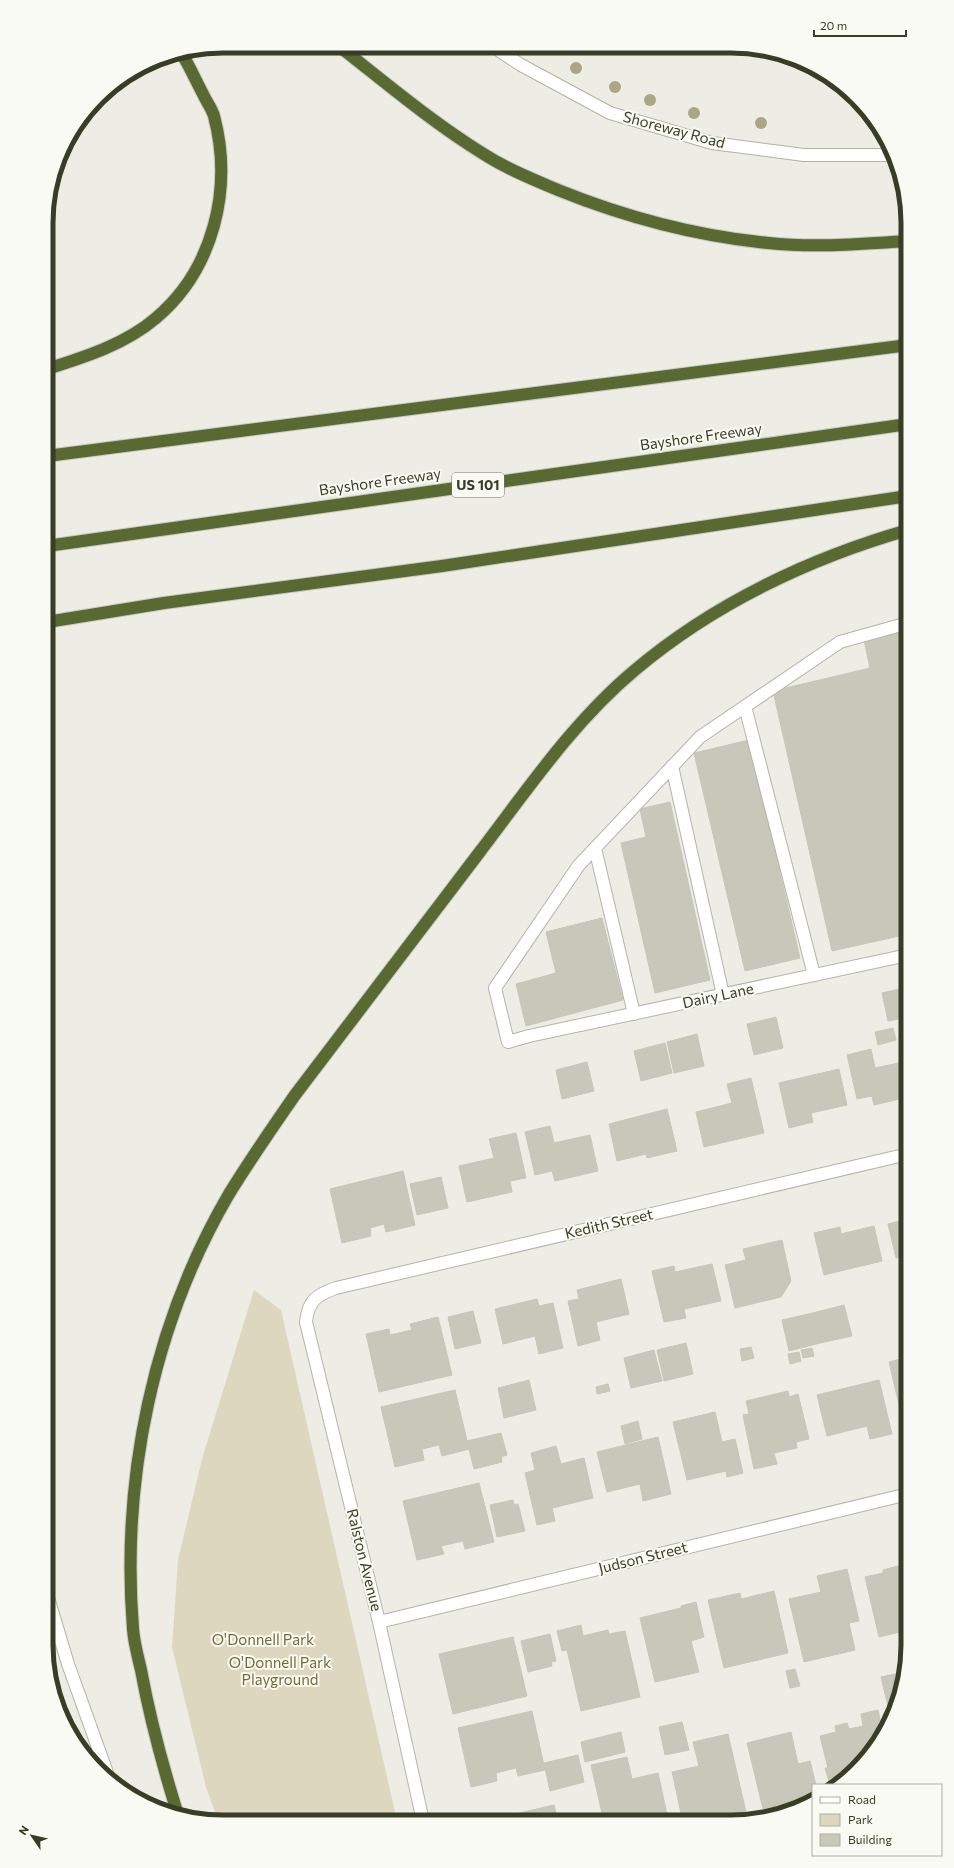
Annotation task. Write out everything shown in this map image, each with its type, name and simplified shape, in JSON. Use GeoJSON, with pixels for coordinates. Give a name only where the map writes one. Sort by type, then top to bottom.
{"type":"FeatureCollection","features":[{"type":"Feature","properties":{"kind":"highway"},"geometry":{"type":"LineString","coordinates":[[348,53],[439,124],[483,154],[531,179],[625,214],[675,228],[723,238],[769,243],[822,245],[901,241]]}},
{"type":"Feature","properties":{"kind":"highway"},"geometry":{"type":"LineString","coordinates":[[53,367],[76,360],[119,342],[156,318],[185,287],[206,250],[220,202],[222,158],[213,115],[183,58]]}},
{"type":"Feature","properties":{"kind":"highway"},"geometry":{"type":"LineString","coordinates":[[53,455],[901,346]]}},
{"type":"Feature","properties":{"kind":"highway","name":"Bayshore Freeway"},"geometry":{"type":"LineString","coordinates":[[53,545],[901,425]]}},
{"type":"Feature","properties":{"kind":"highway"},"geometry":{"type":"LineString","coordinates":[[53,621],[164,603],[442,566],[901,497]]}},
{"type":"Feature","properties":{"kind":"highway"},"geometry":{"type":"LineString","coordinates":[[176,1808],[163,1765],[148,1705],[133,1630],[131,1563],[133,1493],[143,1423],[159,1360],[180,1299],[203,1245],[229,1195],[295,1095],[531,784],[600,703],[634,670],[672,641],[717,612],[768,584],[817,561],[875,539],[901,532]]}},
{"type":"Feature","properties":{"kind":"street","name":"Shoreway Road"},"geometry":{"type":"LineString","coordinates":[[503,53],[521,65],[610,113],[712,143],[804,155],[887,155]]}},
{"type":"Feature","properties":{"kind":"street"},"geometry":{"type":"LineString","coordinates":[[634,1014],[595,848],[700,737],[840,642],[901,625]]}},
{"type":"Feature","properties":{"kind":"street"},"geometry":{"type":"LineString","coordinates":[[745,706],[814,975]]}},
{"type":"Feature","properties":{"kind":"street"},"geometry":{"type":"LineString","coordinates":[[672,766],[723,995]]}},
{"type":"Feature","properties":{"kind":"street","name":"Dairy Lane"},"geometry":{"type":"LineString","coordinates":[[595,848],[579,865],[495,988],[508,1042],[529,1036],[901,956]]}},
{"type":"Feature","properties":{"kind":"street","name":"Kedith Street"},"geometry":{"type":"LineString","coordinates":[[312,1301],[323,1293],[336,1288],[901,1156]]}},
{"type":"Feature","properties":{"kind":"street","name":"Ralston Avenue"},"geometry":{"type":"LineString","coordinates":[[312,1301],[307,1310],[306,1322],[379,1622],[422,1815]]}},
{"type":"Feature","properties":{"kind":"street","name":"Judson Street"},"geometry":{"type":"LineString","coordinates":[[379,1622],[901,1496]]}},
{"type":"Feature","properties":{"kind":"street"},"geometry":{"type":"LineString","coordinates":[[53,1614],[68,1664],[104,1766]]}},
{"type":"Feature","properties":{"kind":"green space","name":"O'Donnell Park"},"geometry":{"type":"Polygon","coordinates":[[[254,1290],[281,1310],[396,1815],[216,1815],[206,1787],[172,1647],[178,1560],[202,1459],[254,1290]]]}},
{"type":"Feature","properties":{"kind":"building"},"geometry":{"type":"Polygon","coordinates":[[[901,632],[901,936],[832,951],[773,691],[870,668],[864,640],[901,632]]]}},
{"type":"Feature","properties":{"kind":"building"},"geometry":{"type":"Polygon","coordinates":[[[749,740],[800,958],[745,971],[694,753],[749,740]]]}},
{"type":"Feature","properties":{"kind":"building"},"geometry":{"type":"Polygon","coordinates":[[[670,802],[710,980],[655,993],[621,843],[646,837],[640,809],[670,802]]]}},
{"type":"Feature","properties":{"kind":"building"},"geometry":{"type":"Polygon","coordinates":[[[602,918],[623,1000],[526,1026],[516,984],[556,973],[546,932],[602,918]]]}},
{"type":"Feature","properties":{"kind":"building"},"geometry":{"type":"Polygon","coordinates":[[[901,989],[901,1018],[888,1021],[882,993],[901,989]]]}},
{"type":"Feature","properties":{"kind":"building"},"geometry":{"type":"Polygon","coordinates":[[[776,1017],[783,1048],[754,1055],[747,1024],[776,1017]]]}},
{"type":"Feature","properties":{"kind":"building"},"geometry":{"type":"Polygon","coordinates":[[[893,1028],[896,1040],[878,1045],[875,1032],[893,1028]]]}},
{"type":"Feature","properties":{"kind":"building"},"geometry":{"type":"Polygon","coordinates":[[[697,1034],[704,1066],[674,1073],[667,1042],[697,1034]]]}},
{"type":"Feature","properties":{"kind":"building"},"geometry":{"type":"Polygon","coordinates":[[[665,1043],[672,1073],[641,1081],[634,1051],[665,1043]]]}},
{"type":"Feature","properties":{"kind":"building"},"geometry":{"type":"Polygon","coordinates":[[[871,1049],[875,1068],[901,1062],[901,1099],[874,1105],[872,1096],[857,1099],[847,1055],[871,1049]]]}},
{"type":"Feature","properties":{"kind":"building"},"geometry":{"type":"Polygon","coordinates":[[[587,1062],[594,1091],[562,1099],[556,1070],[587,1062]]]}},
{"type":"Feature","properties":{"kind":"building"},"geometry":{"type":"Polygon","coordinates":[[[839,1069],[847,1105],[811,1113],[813,1122],[789,1128],[779,1083],[839,1069]]]}},
{"type":"Feature","properties":{"kind":"building"},"geometry":{"type":"Polygon","coordinates":[[[751,1078],[764,1133],[704,1147],[696,1112],[732,1103],[727,1084],[751,1078]]]}},
{"type":"Feature","properties":{"kind":"building"},"geometry":{"type":"Polygon","coordinates":[[[667,1109],[677,1151],[647,1158],[646,1154],[617,1161],[609,1124],[667,1109]]]}},
{"type":"Feature","properties":{"kind":"building"},"geometry":{"type":"Polygon","coordinates":[[[550,1126],[554,1143],[590,1135],[598,1171],[555,1181],[552,1171],[535,1175],[525,1132],[550,1126]]]}},
{"type":"Feature","properties":{"kind":"building"},"geometry":{"type":"Polygon","coordinates":[[[516,1133],[526,1178],[510,1181],[512,1192],[467,1202],[459,1166],[494,1158],[489,1139],[516,1133]]]}},
{"type":"Feature","properties":{"kind":"building"},"geometry":{"type":"Polygon","coordinates":[[[403,1171],[415,1225],[386,1232],[384,1224],[370,1228],[371,1236],[342,1243],[330,1189],[403,1171]]]}},
{"type":"Feature","properties":{"kind":"building"},"geometry":{"type":"Polygon","coordinates":[[[441,1177],[448,1208],[417,1215],[410,1184],[441,1177]]]}},
{"type":"Feature","properties":{"kind":"building"},"geometry":{"type":"Polygon","coordinates":[[[901,1221],[901,1257],[896,1258],[888,1224],[901,1221]]]}},
{"type":"Feature","properties":{"kind":"building"},"geometry":{"type":"Polygon","coordinates":[[[874,1226],[882,1261],[824,1275],[814,1233],[840,1227],[841,1234],[874,1226]]]}},
{"type":"Feature","properties":{"kind":"building"},"geometry":{"type":"Polygon","coordinates":[[[782,1240],[791,1281],[781,1297],[735,1308],[725,1265],[746,1260],[743,1249],[782,1240]]]}},
{"type":"Feature","properties":{"kind":"building"},"geometry":{"type":"Polygon","coordinates":[[[712,1264],[721,1301],[684,1309],[686,1318],[664,1322],[652,1271],[674,1266],[675,1272],[712,1264]]]}},
{"type":"Feature","properties":{"kind":"building"},"geometry":{"type":"Polygon","coordinates":[[[621,1279],[629,1314],[596,1322],[600,1340],[578,1346],[568,1301],[579,1299],[577,1290],[621,1279]]]}},
{"type":"Feature","properties":{"kind":"building"},"geometry":{"type":"Polygon","coordinates":[[[537,1299],[539,1306],[553,1303],[563,1348],[539,1354],[535,1336],[503,1344],[495,1309],[537,1299]]]}},
{"type":"Feature","properties":{"kind":"building"},"geometry":{"type":"Polygon","coordinates":[[[844,1305],[852,1336],[820,1343],[813,1313],[844,1305]]]}},
{"type":"Feature","properties":{"kind":"building"},"geometry":{"type":"Polygon","coordinates":[[[473,1311],[481,1343],[455,1349],[448,1317],[473,1311]]]}},
{"type":"Feature","properties":{"kind":"building"},"geometry":{"type":"Polygon","coordinates":[[[813,1313],[820,1343],[789,1351],[782,1320],[813,1313]]]}},
{"type":"Feature","properties":{"kind":"building"},"geometry":{"type":"Polygon","coordinates":[[[438,1317],[452,1375],[379,1392],[366,1334],[389,1329],[390,1335],[412,1330],[410,1324],[438,1317]]]}},
{"type":"Feature","properties":{"kind":"building"},"geometry":{"type":"Polygon","coordinates":[[[686,1343],[693,1374],[664,1381],[657,1350],[686,1343]]]}},
{"type":"Feature","properties":{"kind":"building"},"geometry":{"type":"Polygon","coordinates":[[[751,1347],[754,1358],[742,1361],[740,1349],[751,1347]]]}},
{"type":"Feature","properties":{"kind":"building"},"geometry":{"type":"Polygon","coordinates":[[[812,1348],[814,1356],[803,1358],[801,1350],[812,1348]]]}},
{"type":"Feature","properties":{"kind":"building"},"geometry":{"type":"Polygon","coordinates":[[[654,1350],[662,1381],[631,1388],[624,1358],[654,1350]]]}},
{"type":"Feature","properties":{"kind":"building"},"geometry":{"type":"Polygon","coordinates":[[[799,1352],[801,1361],[790,1364],[788,1354],[799,1352]]]}},
{"type":"Feature","properties":{"kind":"building"},"geometry":{"type":"Polygon","coordinates":[[[901,1359],[901,1413],[889,1362],[901,1359]]]}},
{"type":"Feature","properties":{"kind":"building"},"geometry":{"type":"Polygon","coordinates":[[[529,1380],[536,1410],[504,1418],[498,1388],[529,1380]]]}},
{"type":"Feature","properties":{"kind":"building"},"geometry":{"type":"Polygon","coordinates":[[[879,1380],[892,1434],[870,1439],[867,1426],[827,1436],[817,1395],[879,1380]]]}},
{"type":"Feature","properties":{"kind":"building"},"geometry":{"type":"Polygon","coordinates":[[[608,1384],[610,1391],[597,1394],[596,1387],[608,1384]]]}},
{"type":"Feature","properties":{"kind":"building"},"geometry":{"type":"Polygon","coordinates":[[[455,1390],[469,1449],[442,1456],[439,1445],[422,1449],[424,1460],[395,1467],[381,1407],[455,1390]]]}},
{"type":"Feature","properties":{"kind":"building"},"geometry":{"type":"Polygon","coordinates":[[[788,1391],[789,1397],[798,1394],[809,1439],[796,1442],[797,1448],[774,1453],[777,1464],[754,1469],[743,1415],[749,1414],[746,1401],[788,1391]]]}},
{"type":"Feature","properties":{"kind":"building"},"geometry":{"type":"Polygon","coordinates":[[[715,1412],[722,1442],[735,1439],[743,1473],[727,1477],[726,1471],[687,1480],[673,1422],[715,1412]]]}},
{"type":"Feature","properties":{"kind":"building"},"geometry":{"type":"Polygon","coordinates":[[[638,1421],[642,1439],[625,1444],[621,1426],[638,1421]]]}},
{"type":"Feature","properties":{"kind":"building"},"geometry":{"type":"Polygon","coordinates":[[[501,1433],[507,1455],[501,1457],[502,1462],[474,1469],[467,1441],[501,1433]]]}},
{"type":"Feature","properties":{"kind":"building"},"geometry":{"type":"Polygon","coordinates":[[[658,1437],[671,1494],[643,1501],[640,1484],[607,1492],[597,1452],[658,1437]]]}},
{"type":"Feature","properties":{"kind":"building"},"geometry":{"type":"Polygon","coordinates":[[[556,1446],[561,1464],[584,1458],[593,1498],[552,1508],[555,1521],[537,1525],[525,1473],[535,1470],[531,1453],[556,1446]]]}},
{"type":"Feature","properties":{"kind":"building"},"geometry":{"type":"Polygon","coordinates":[[[479,1483],[494,1542],[465,1549],[463,1541],[441,1546],[444,1554],[417,1560],[403,1501],[479,1483]]]}},
{"type":"Feature","properties":{"kind":"building"},"geometry":{"type":"Polygon","coordinates":[[[513,1500],[514,1505],[518,1504],[525,1531],[497,1537],[490,1505],[513,1500]]]}},
{"type":"Feature","properties":{"kind":"building"},"geometry":{"type":"Polygon","coordinates":[[[898,1566],[899,1569],[901,1569],[901,1632],[879,1637],[865,1577],[883,1573],[883,1570],[898,1566]]]}},
{"type":"Feature","properties":{"kind":"building"},"geometry":{"type":"Polygon","coordinates":[[[847,1569],[859,1621],[849,1623],[855,1650],[804,1662],[789,1599],[821,1592],[817,1576],[847,1569]]]}},
{"type":"Feature","properties":{"kind":"building"},"geometry":{"type":"Polygon","coordinates":[[[774,1591],[788,1653],[724,1668],[708,1600],[740,1593],[741,1599],[774,1591]]]}},
{"type":"Feature","properties":{"kind":"building"},"geometry":{"type":"Polygon","coordinates":[[[696,1602],[704,1637],[691,1641],[699,1672],[655,1682],[640,1618],[681,1608],[681,1606],[696,1602]]]}},
{"type":"Feature","properties":{"kind":"building"},"geometry":{"type":"Polygon","coordinates":[[[581,1625],[583,1636],[608,1630],[609,1634],[625,1631],[640,1697],[581,1711],[567,1650],[562,1651],[557,1631],[581,1625]]]}},
{"type":"Feature","properties":{"kind":"building"},"geometry":{"type":"Polygon","coordinates":[[[550,1634],[556,1661],[551,1662],[552,1666],[528,1672],[521,1641],[550,1634]]]}},
{"type":"Feature","properties":{"kind":"building"},"geometry":{"type":"Polygon","coordinates":[[[513,1637],[527,1696],[453,1714],[439,1654],[513,1637]]]}},
{"type":"Feature","properties":{"kind":"building"},"geometry":{"type":"Polygon","coordinates":[[[795,1669],[800,1686],[790,1688],[786,1671],[795,1669]]]}},
{"type":"Feature","properties":{"kind":"building"},"geometry":{"type":"Polygon","coordinates":[[[899,1673],[889,1709],[881,1677],[899,1673]]]}},
{"type":"Feature","properties":{"kind":"building"},"geometry":{"type":"Polygon","coordinates":[[[878,1710],[881,1725],[866,1749],[859,1757],[830,1784],[825,1768],[828,1768],[820,1736],[836,1732],[835,1726],[847,1723],[849,1729],[863,1726],[861,1714],[878,1710]]]}},
{"type":"Feature","properties":{"kind":"building"},"geometry":{"type":"Polygon","coordinates":[[[532,1711],[545,1770],[518,1776],[516,1768],[496,1773],[497,1781],[471,1787],[458,1728],[532,1711]]]}},
{"type":"Feature","properties":{"kind":"building"},"geometry":{"type":"Polygon","coordinates":[[[682,1722],[689,1750],[665,1755],[659,1727],[682,1722]]]}},
{"type":"Feature","properties":{"kind":"building"},"geometry":{"type":"Polygon","coordinates":[[[621,1732],[625,1752],[585,1762],[581,1742],[621,1732]]]}},
{"type":"Feature","properties":{"kind":"building"},"geometry":{"type":"Polygon","coordinates":[[[791,1732],[798,1764],[810,1761],[816,1784],[812,1784],[812,1794],[802,1800],[763,1809],[747,1743],[791,1732]]]}},
{"type":"Feature","properties":{"kind":"building"},"geometry":{"type":"Polygon","coordinates":[[[728,1734],[746,1812],[734,1815],[681,1815],[672,1772],[699,1766],[693,1742],[728,1734]]]}},
{"type":"Feature","properties":{"kind":"building"},"geometry":{"type":"Polygon","coordinates":[[[578,1755],[584,1782],[550,1791],[544,1763],[578,1755]]]}},
{"type":"Feature","properties":{"kind":"building"},"geometry":{"type":"Polygon","coordinates":[[[627,1757],[632,1779],[658,1773],[667,1815],[602,1815],[591,1765],[627,1757]]]}},
{"type":"Feature","properties":{"kind":"building"},"geometry":{"type":"Polygon","coordinates":[[[554,1805],[556,1815],[511,1815],[554,1805]]]}},
{"type":"Feature","properties":{"kind":"park label","name":"O'Donnell Park Playground"},"geometry":{"type":"Point","coordinates":[280,1672]}}]}
